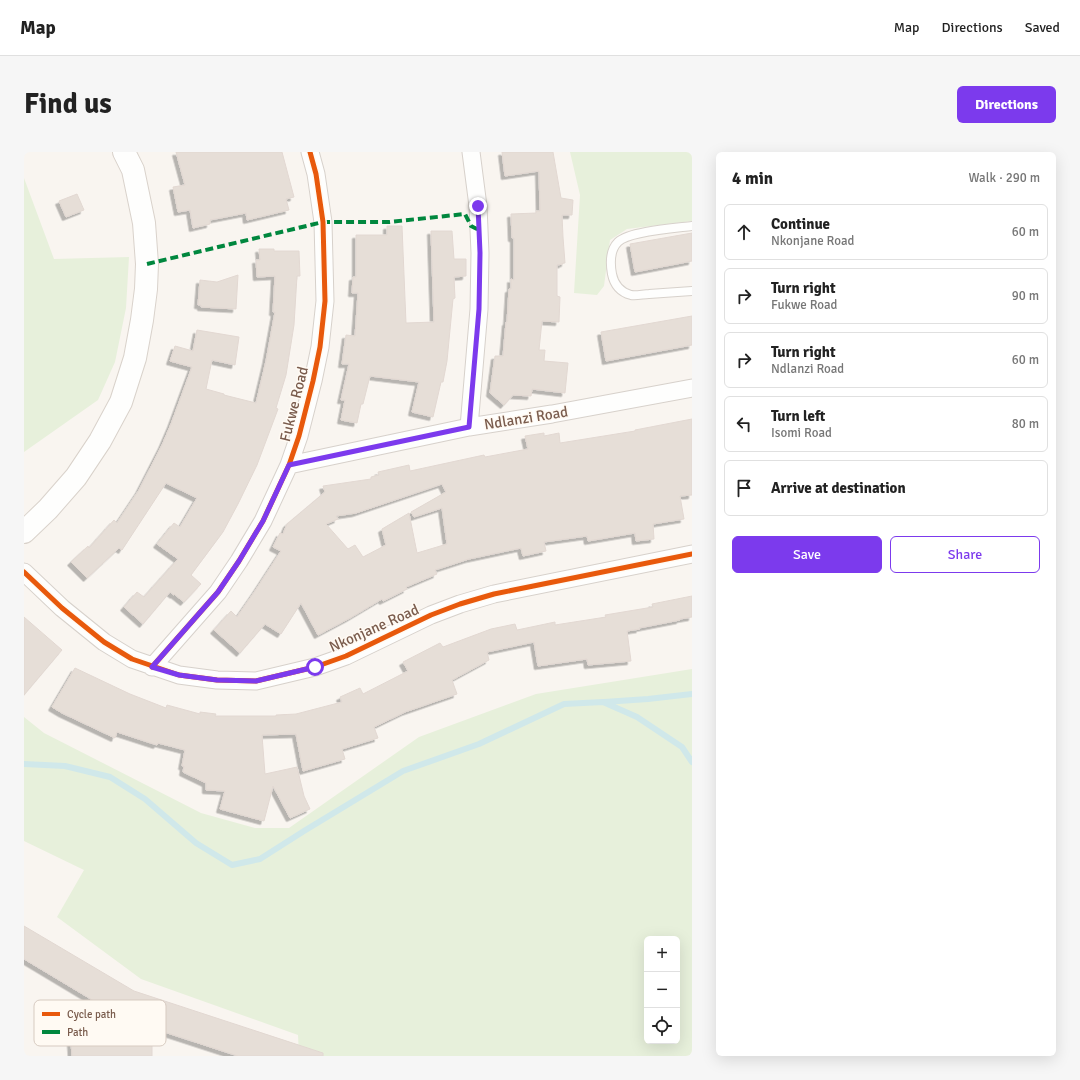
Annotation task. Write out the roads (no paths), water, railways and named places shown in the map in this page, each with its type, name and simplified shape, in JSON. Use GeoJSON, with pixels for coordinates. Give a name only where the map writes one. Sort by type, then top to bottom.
{"type":"FeatureCollection","features":[{"type":"Feature","properties":{"kind":"main road"},"geometry":{"type":"LineString","coordinates":[[24,532],[48,509],[76,477],[100,440],[121,402],[135,358],[144,304],[147,264],[144,223],[133,170],[124,152]]}},
{"type":"Feature","properties":{"kind":"street","name":"Fukwe Road"},"geometry":{"type":"LineString","coordinates":[[152,667],[218,592],[239,561],[263,521],[289,465],[299,436],[313,382],[320,347],[325,301],[323,222],[316,174],[310,152]]}},
{"type":"Feature","properties":{"kind":"street"},"geometry":{"type":"LineString","coordinates":[[469,427],[479,309],[480,253],[478,206],[471,152]]}},
{"type":"Feature","properties":{"kind":"street","name":"Ndlanzi Road"},"geometry":{"type":"LineString","coordinates":[[289,465],[469,427],[552,414],[692,388]]}},
{"type":"Feature","properties":{"kind":"street","name":"Nkonjane Road"},"geometry":{"type":"LineString","coordinates":[[24,572],[62,608],[104,642],[132,659],[179,675],[217,680],[256,681],[315,667],[346,656],[431,616],[460,604],[494,594],[692,554]]}},
{"type":"Feature","properties":{"kind":"lane"},"geometry":{"type":"LineString","coordinates":[[692,226],[631,235],[618,241],[611,259],[613,278],[617,286],[620,290],[632,295],[692,291]]}},
{"type":"Feature","properties":{"kind":"waterway"},"geometry":{"type":"LineString","coordinates":[[604,702],[692,694]]}},
{"type":"Feature","properties":{"kind":"waterway"},"geometry":{"type":"LineString","coordinates":[[24,764],[65,766],[110,777],[145,799],[196,843],[232,865],[260,859],[403,771],[479,744],[564,704],[603,702],[637,717],[682,747],[692,762]]}}]}
